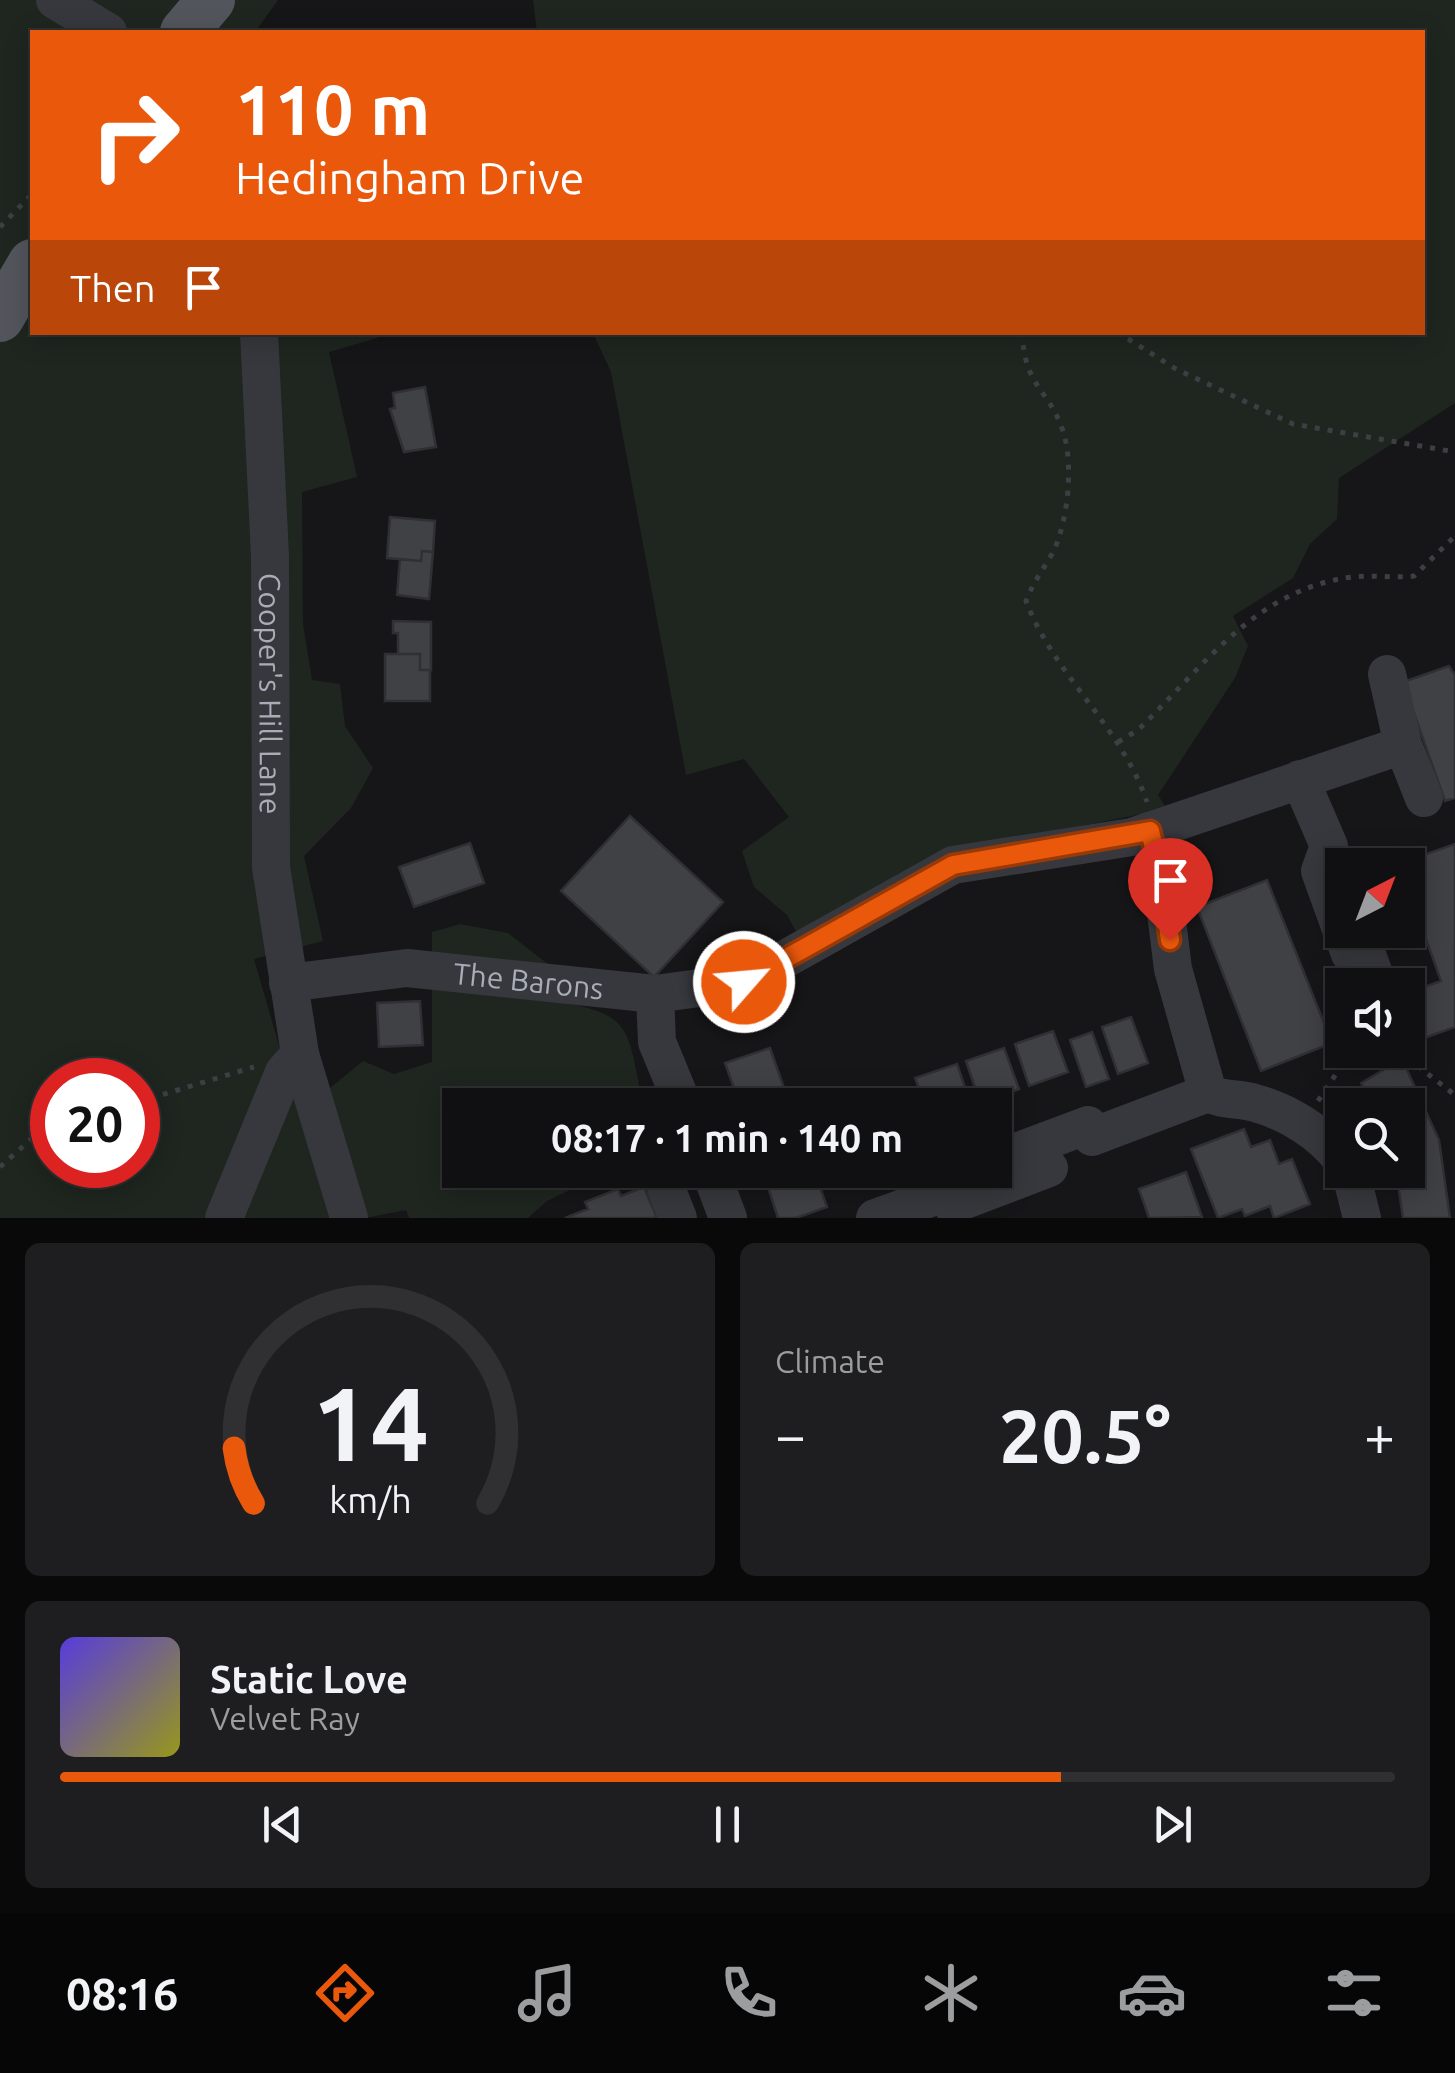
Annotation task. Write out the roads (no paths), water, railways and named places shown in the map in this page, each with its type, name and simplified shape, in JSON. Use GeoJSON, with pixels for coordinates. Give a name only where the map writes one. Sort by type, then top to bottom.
{"type":"FeatureCollection","features":[{"type":"Feature","properties":{"kind":"main road"},"geometry":{"type":"LineString","coordinates":[[186,30],[211,0]]}},
{"type":"Feature","properties":{"kind":"main road"},"geometry":{"type":"LineString","coordinates":[[0,318],[30,267]]}},
{"type":"Feature","properties":{"kind":"street","name":"Cooper's Hill Lane"},"geometry":{"type":"LineString","coordinates":[[258,335],[270,556],[272,867],[300,1054],[348,1218]]}},
{"type":"Feature","properties":{"kind":"street"},"geometry":{"type":"LineString","coordinates":[[1388,674],[1402,744],[1424,798]]}},
{"type":"Feature","properties":{"kind":"street","name":"The Barons"},"geometry":{"type":"LineString","coordinates":[[288,983],[407,968],[656,994],[744,982],[953,865],[1153,830],[1402,744]]}},
{"type":"Feature","properties":{"kind":"street"},"geometry":{"type":"LineString","coordinates":[[1300,779],[1329,846]]}},
{"type":"Feature","properties":{"kind":"street"},"geometry":{"type":"LineString","coordinates":[[1153,830],[1174,969],[1208,1093]]}},
{"type":"Feature","properties":{"kind":"street"},"geometry":{"type":"LineString","coordinates":[[1325,857],[1320,871],[1325,881]]}},
{"type":"Feature","properties":{"kind":"street"},"geometry":{"type":"LineString","coordinates":[[656,994],[657,1042],[676,1088]]}},
{"type":"Feature","properties":{"kind":"street"},"geometry":{"type":"LineString","coordinates":[[224,1218],[284,1072],[300,1054]]}},
{"type":"Feature","properties":{"kind":"street"},"geometry":{"type":"LineString","coordinates":[[1092,1137],[1208,1093],[1254,1102],[1303,1125],[1325,1145]]}},
{"type":"Feature","properties":{"kind":"street"},"geometry":{"type":"LineString","coordinates":[[1012,1154],[1088,1125],[1097,1150],[1012,1182]]}},
{"type":"Feature","properties":{"kind":"street"},"geometry":{"type":"LineString","coordinates":[[717,1188],[728,1218]]}},
{"type":"Feature","properties":{"kind":"street"},"geometry":{"type":"LineString","coordinates":[[880,1216],[943,1188]]}},
{"type":"Feature","properties":{"kind":"street"},"geometry":{"type":"LineString","coordinates":[[957,1188],[952,1204],[996,1188]]}},
{"type":"Feature","properties":{"kind":"street"},"geometry":{"type":"LineString","coordinates":[[1354,1188],[1362,1218]]}}]}
